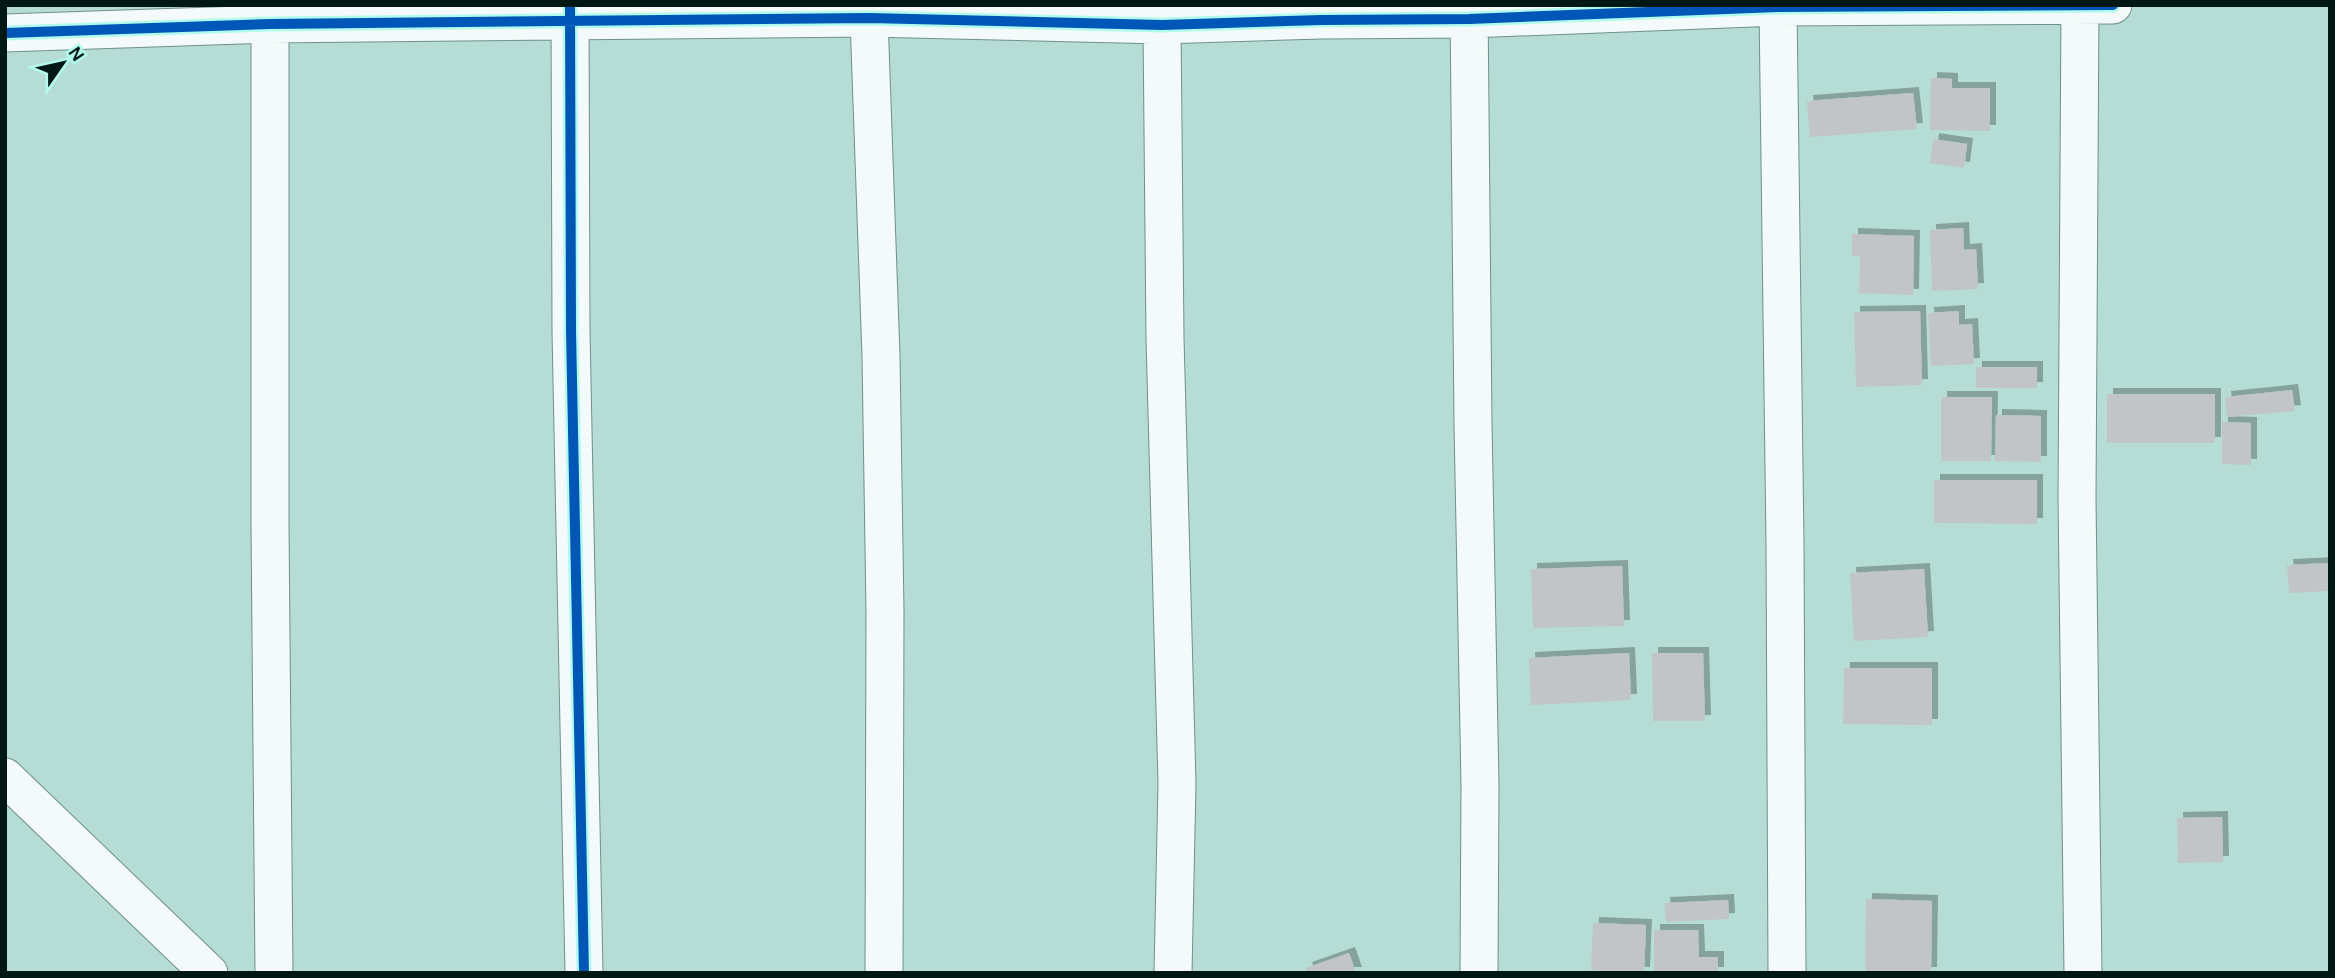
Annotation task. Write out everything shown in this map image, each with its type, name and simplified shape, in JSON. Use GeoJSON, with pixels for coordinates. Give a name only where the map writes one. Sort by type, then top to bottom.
{"type":"FeatureCollection","features":[{"type":"Feature","properties":{"kind":"street"},"geometry":{"type":"LineString","coordinates":[[5,33],[570,13],[1161,25],[1469,12],[2097,6],[2077,498],[2083,973]]}},
{"type":"Feature","properties":{"kind":"street"},"geometry":{"type":"LineString","coordinates":[[1778,7],[1786,545],[1787,973]]}},
{"type":"Feature","properties":{"kind":"street"},"geometry":{"type":"LineString","coordinates":[[1469,12],[1480,784],[1479,973]]}},
{"type":"Feature","properties":{"kind":"street"},"geometry":{"type":"LineString","coordinates":[[570,13],[570,331],[584,973]]}},
{"type":"Feature","properties":{"kind":"street"},"geometry":{"type":"LineString","coordinates":[[869,19],[881,356],[885,611],[884,973]]}},
{"type":"Feature","properties":{"kind":"street"},"geometry":{"type":"LineString","coordinates":[[270,24],[270,538],[274,973]]}},
{"type":"Feature","properties":{"kind":"street"},"geometry":{"type":"LineString","coordinates":[[1161,25],[1165,338],[1177,783],[1173,973]]}},
{"type":"Feature","properties":{"kind":"street"},"geometry":{"type":"LineString","coordinates":[[5,777],[209,973]]}},
{"type":"Feature","properties":{"kind":"building"},"geometry":{"type":"Polygon","coordinates":[[[1931,78],[1952,79],[1952,88],[1990,88],[1990,131],[1930,130],[1931,78]]]}},
{"type":"Feature","properties":{"kind":"building"},"geometry":{"type":"Polygon","coordinates":[[[1913,93],[1917,129],[1810,137],[1807,101],[1913,93]]]}},
{"type":"Feature","properties":{"kind":"building"},"geometry":{"type":"Polygon","coordinates":[[[1933,139],[1967,144],[1964,168],[1930,163],[1933,139]]]}},
{"type":"Feature","properties":{"kind":"building"},"geometry":{"type":"Polygon","coordinates":[[[1963,228],[1964,250],[1976,249],[1978,289],[1932,291],[1930,230],[1963,228]]]}},
{"type":"Feature","properties":{"kind":"building"},"geometry":{"type":"Polygon","coordinates":[[[1852,234],[1914,236],[1913,295],[1859,293],[1860,256],[1852,256],[1852,234]]]}},
{"type":"Feature","properties":{"kind":"building"},"geometry":{"type":"Polygon","coordinates":[[[1920,311],[1922,385],[1856,387],[1854,312],[1920,311]]]}},
{"type":"Feature","properties":{"kind":"building"},"geometry":{"type":"Polygon","coordinates":[[[1959,311],[1959,325],[1972,324],[1974,364],[1931,366],[1928,313],[1959,311]]]}},
{"type":"Feature","properties":{"kind":"building"},"geometry":{"type":"Polygon","coordinates":[[[1976,367],[2037,367],[2037,388],[1976,388],[1976,367]]]}},
{"type":"Feature","properties":{"kind":"building"},"geometry":{"type":"Polygon","coordinates":[[[2292,390],[2295,411],[2227,417],[2225,397],[2292,390]]]}},
{"type":"Feature","properties":{"kind":"building"},"geometry":{"type":"Polygon","coordinates":[[[2107,394],[2215,394],[2215,443],[2107,443],[2107,394]]]}},
{"type":"Feature","properties":{"kind":"building"},"geometry":{"type":"Polygon","coordinates":[[[1941,397],[1992,397],[1991,461],[1941,461],[1941,397]]]}},
{"type":"Feature","properties":{"kind":"building"},"geometry":{"type":"Polygon","coordinates":[[[1996,415],[2041,416],[2041,462],[1995,461],[1996,415]]]}},
{"type":"Feature","properties":{"kind":"building"},"geometry":{"type":"Polygon","coordinates":[[[2222,422],[2251,423],[2251,465],[2222,464],[2222,422]]]}},
{"type":"Feature","properties":{"kind":"building"},"geometry":{"type":"Polygon","coordinates":[[[1934,480],[2037,480],[2037,524],[1934,523],[1934,480]]]}},
{"type":"Feature","properties":{"kind":"building"},"geometry":{"type":"Polygon","coordinates":[[[2329,563],[2330,591],[2289,593],[2287,565],[2329,563]]]}},
{"type":"Feature","properties":{"kind":"building"},"geometry":{"type":"Polygon","coordinates":[[[1622,566],[1624,626],[1533,628],[1531,569],[1622,566]]]}},
{"type":"Feature","properties":{"kind":"building"},"geometry":{"type":"Polygon","coordinates":[[[1924,569],[1928,637],[1854,641],[1850,573],[1924,569]]]}},
{"type":"Feature","properties":{"kind":"building"},"geometry":{"type":"Polygon","coordinates":[[[1629,653],[1631,700],[1531,705],[1529,658],[1629,653]]]}},
{"type":"Feature","properties":{"kind":"building"},"geometry":{"type":"Polygon","coordinates":[[[1652,653],[1703,653],[1705,721],[1653,721],[1652,653]]]}},
{"type":"Feature","properties":{"kind":"building"},"geometry":{"type":"Polygon","coordinates":[[[1844,668],[1932,668],[1932,725],[1843,724],[1844,668]]]}},
{"type":"Feature","properties":{"kind":"building"},"geometry":{"type":"Polygon","coordinates":[[[2222,817],[2223,862],[2178,863],[2177,818],[2222,817]]]}},
{"type":"Feature","properties":{"kind":"building"},"geometry":{"type":"Polygon","coordinates":[[[1866,899],[1932,901],[1931,973],[1865,973],[1866,899]]]}},
{"type":"Feature","properties":{"kind":"building"},"geometry":{"type":"Polygon","coordinates":[[[1728,900],[1729,919],[1666,922],[1664,903],[1728,900]]]}},
{"type":"Feature","properties":{"kind":"building"},"geometry":{"type":"Polygon","coordinates":[[[1593,923],[1646,925],[1644,973],[1591,970],[1593,923]]]}},
{"type":"Feature","properties":{"kind":"building"},"geometry":{"type":"Polygon","coordinates":[[[1654,930],[1698,930],[1699,957],[1718,957],[1718,973],[1654,973],[1654,930]]]}},
{"type":"Feature","properties":{"kind":"building"},"geometry":{"type":"Polygon","coordinates":[[[1349,953],[1356,973],[1308,973],[1306,968],[1349,953]]]}},
{"type":"Feature","properties":{"kind":"cycle path"},"geometry":{"type":"LineString","coordinates":[[570,5],[571,331],[584,973]]}},
{"type":"Feature","properties":{"kind":"cycle path"},"geometry":{"type":"LineString","coordinates":[[5,33],[270,24],[869,18],[1162,25],[1469,19],[1778,7],[2113,5]]}}]}
